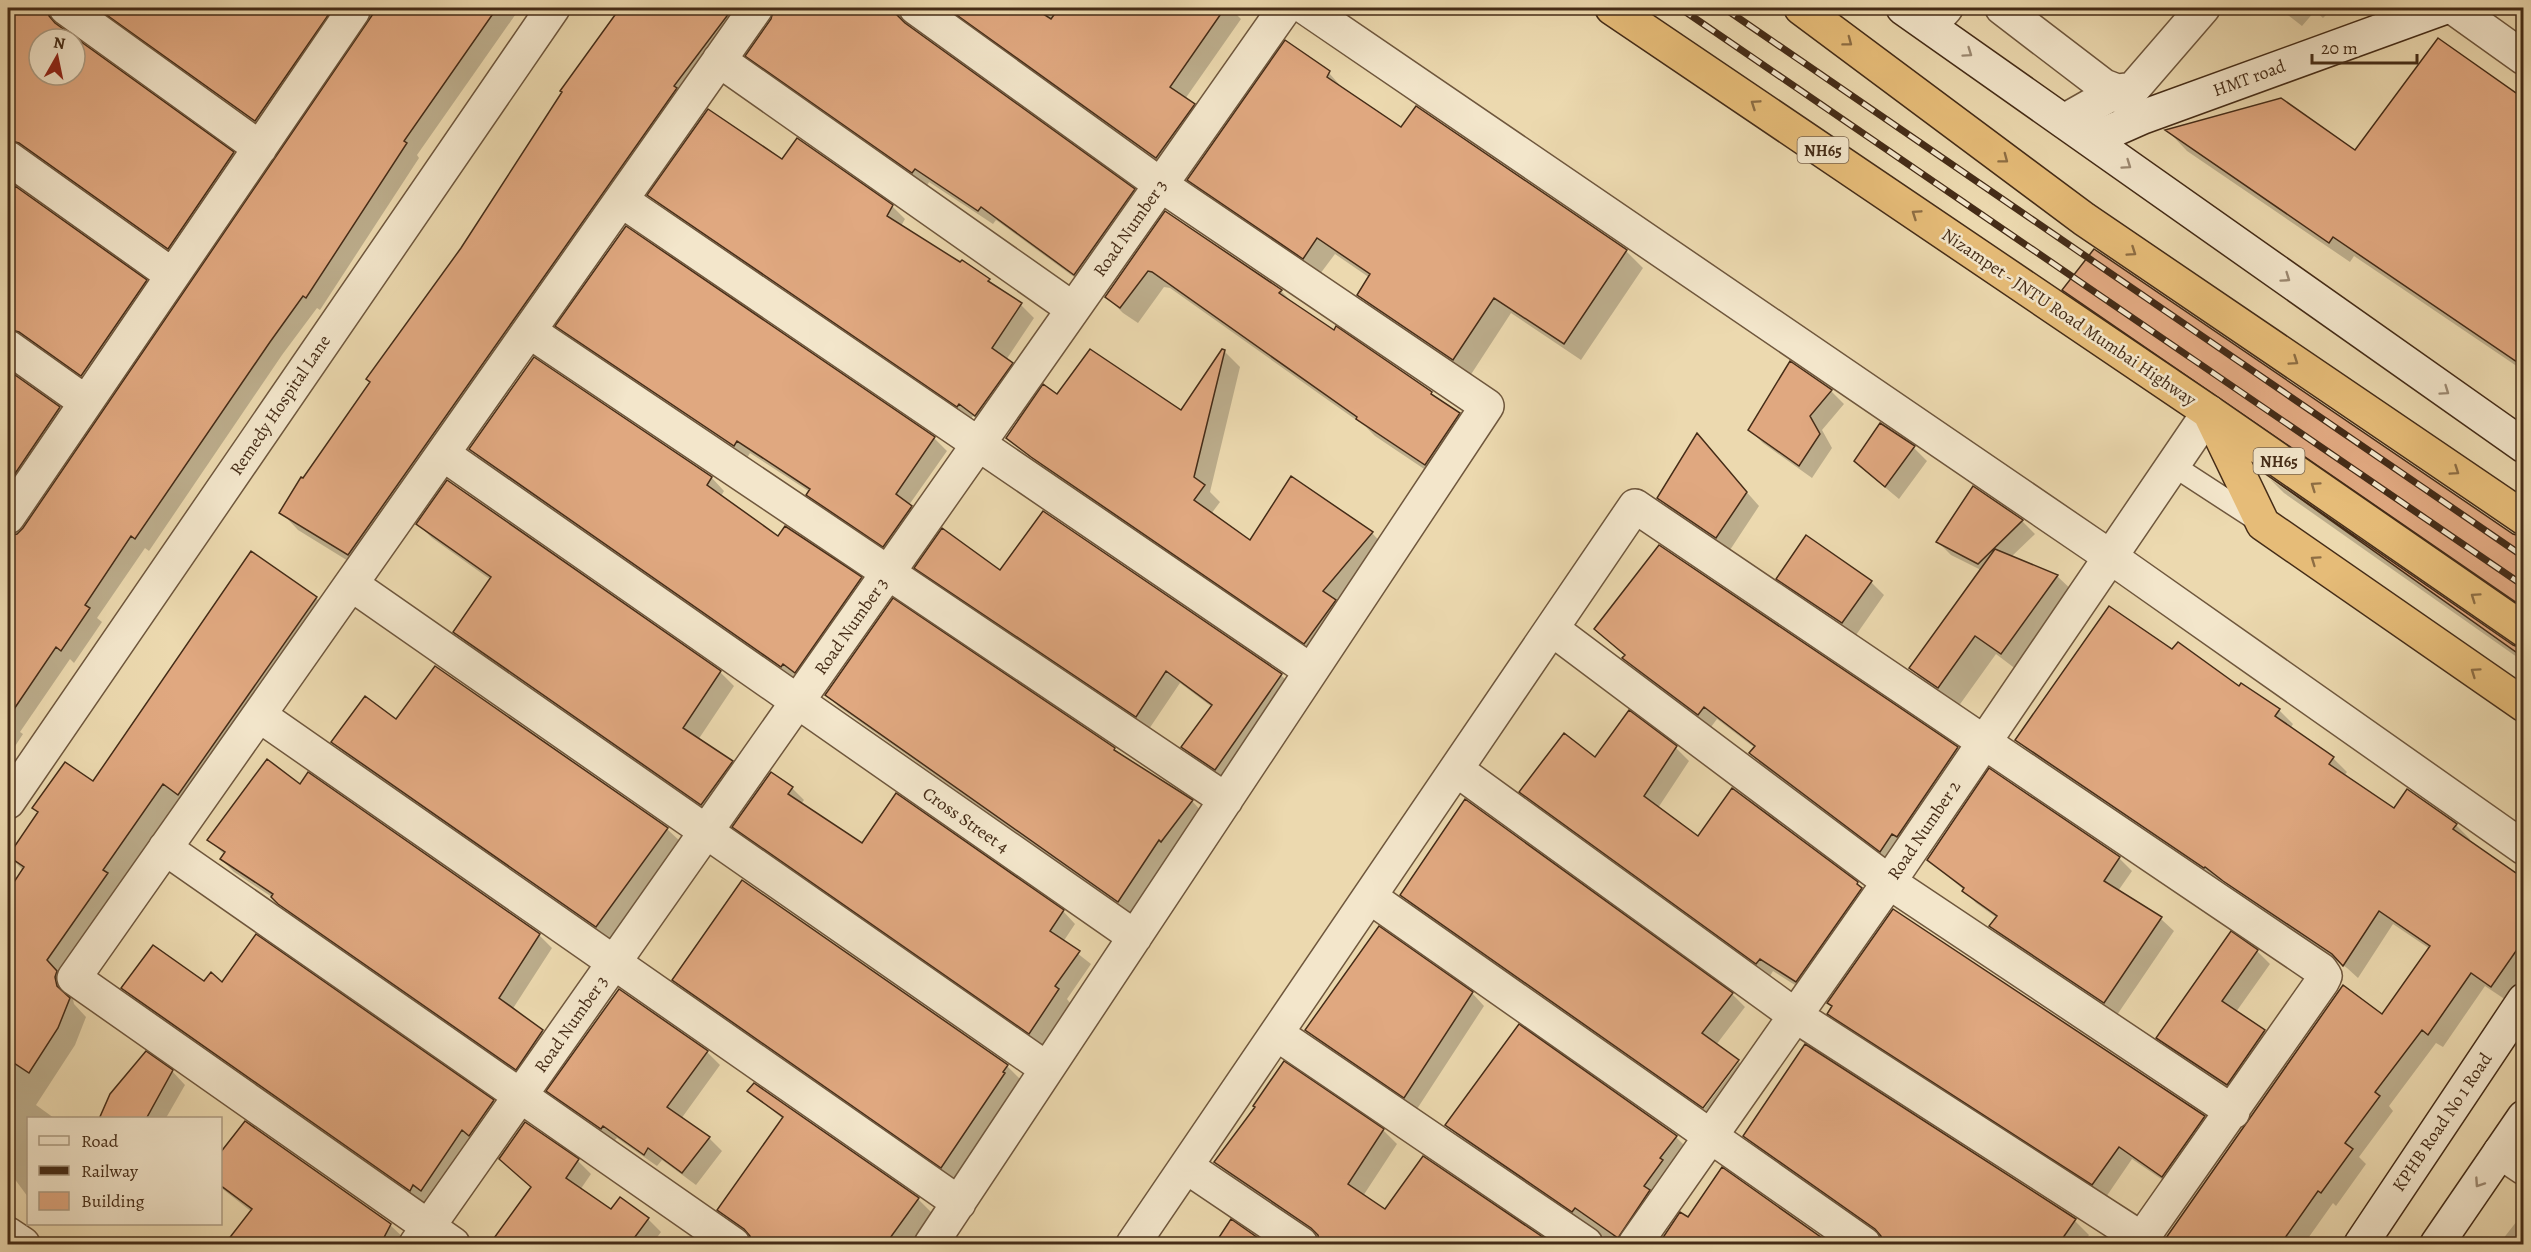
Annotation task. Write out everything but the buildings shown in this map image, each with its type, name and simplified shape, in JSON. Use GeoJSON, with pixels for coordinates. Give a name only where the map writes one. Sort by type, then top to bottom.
{"type":"FeatureCollection","features":[{"type":"Feature","properties":{"kind":"highway","name":"Nizampet - JNTU Road Mumbai Highway"},"geometry":{"type":"LineString","coordinates":[[1612,8],[2209,412],[2523,630]]}},
{"type":"Feature","properties":{"kind":"highway"},"geometry":{"type":"LineString","coordinates":[[1801,8],[2084,219],[2523,518]]}},
{"type":"Feature","properties":{"kind":"highway"},"geometry":{"type":"LineString","coordinates":[[2209,412],[2263,524],[2523,705]]}},
{"type":"Feature","properties":{"kind":"street"},"geometry":{"type":"LineString","coordinates":[[66,8],[260,148]]}},
{"type":"Feature","properties":{"kind":"street","name":"Remedy Hospital Lane"},"geometry":{"type":"LineString","coordinates":[[8,802],[553,8]]}},
{"type":"Feature","properties":{"kind":"street"},"geometry":{"type":"LineString","coordinates":[[432,1239],[74,978],[756,8]]}},
{"type":"Feature","properties":{"kind":"street"},"geometry":{"type":"LineString","coordinates":[[916,8],[1161,185],[1487,405],[931,1245]]}},
{"type":"Feature","properties":{"kind":"street","name":"Road Number 3"},"geometry":{"type":"LineString","coordinates":[[432,1239],[520,1096],[1285,8]]}},
{"type":"Feature","properties":{"kind":"street"},"geometry":{"type":"LineString","coordinates":[[1306,8],[2112,558],[2523,848]]}},
{"type":"Feature","properties":{"kind":"street"},"geometry":{"type":"LineString","coordinates":[[1903,8],[1938,17],[2064,121],[2523,446]]}},
{"type":"Feature","properties":{"kind":"street"},"geometry":{"type":"LineString","coordinates":[[2002,8],[2104,86],[2117,91],[2143,117]]}},
{"type":"Feature","properties":{"kind":"street"},"geometry":{"type":"LineString","coordinates":[[2064,121],[2117,91],[2133,89],[2204,8]]}},
{"type":"Feature","properties":{"kind":"street","name":"HMT road"},"geometry":{"type":"LineString","coordinates":[[2091,140],[2143,117],[2443,8]]}},
{"type":"Feature","properties":{"kind":"street"},"geometry":{"type":"LineString","coordinates":[[2454,8],[2523,58]]}},
{"type":"Feature","properties":{"kind":"street"},"geometry":{"type":"LineString","coordinates":[[8,517],[84,401],[260,148],[352,9]]}},
{"type":"Feature","properties":{"kind":"street"},"geometry":{"type":"LineString","coordinates":[[719,60],[1073,309]]}},
{"type":"Feature","properties":{"kind":"street"},"geometry":{"type":"LineString","coordinates":[[8,158],[172,275]]}},
{"type":"Feature","properties":{"kind":"street"},"geometry":{"type":"LineString","coordinates":[[621,200],[1311,671]]}},
{"type":"Feature","properties":{"kind":"street"},"geometry":{"type":"LineString","coordinates":[[529,331],[1226,800]]}},
{"type":"Feature","properties":{"kind":"street"},"geometry":{"type":"LineString","coordinates":[[8,347],[84,401]]}},
{"type":"Feature","properties":{"kind":"street","name":"Road Number 2"},"geometry":{"type":"LineString","coordinates":[[1635,1245],[1889,882],[2112,558],[2209,412]]}},
{"type":"Feature","properties":{"kind":"street","name":"Cross Street 4"},"geometry":{"type":"LineString","coordinates":[[442,454],[1135,937]]}},
{"type":"Feature","properties":{"kind":"street"},"geometry":{"type":"LineString","coordinates":[[1133,1245],[1635,506],[2321,970],[2325,976],[2140,1242],[1796,1016],[1457,770]]}},
{"type":"Feature","properties":{"kind":"street"},"geometry":{"type":"LineString","coordinates":[[351,584],[1047,1069]]}},
{"type":"Feature","properties":{"kind":"street"},"geometry":{"type":"LineString","coordinates":[[1552,629],[1889,882],[2232,1112]]}},
{"type":"Feature","properties":{"kind":"street"},"geometry":{"type":"LineString","coordinates":[[259,715],[959,1203]]}},
{"type":"Feature","properties":{"kind":"street"},"geometry":{"type":"LineString","coordinates":[[165,848],[733,1245]]}},
{"type":"Feature","properties":{"kind":"street"},"geometry":{"type":"LineString","coordinates":[[1370,897],[1864,1245]]}},
{"type":"Feature","properties":{"kind":"street","name":"KPHB Road No 1 Road"},"geometry":{"type":"LineString","coordinates":[[2361,1245],[2523,1000]]}},
{"type":"Feature","properties":{"kind":"street"},"geometry":{"type":"LineString","coordinates":[[1277,1034],[1586,1245]]}},
{"type":"Feature","properties":{"kind":"street"},"geometry":{"type":"LineString","coordinates":[[2437,1245],[2512,1160],[2523,1117]]}},
{"type":"Feature","properties":{"kind":"street"},"geometry":{"type":"LineString","coordinates":[[1187,1167],[1301,1245]]}},
{"type":"Feature","properties":{"kind":"street"},"geometry":{"type":"LineString","coordinates":[[8,1234],[23,1245]]}},
{"type":"Feature","properties":{"kind":"lane"},"geometry":{"type":"LineString","coordinates":[[2174,466],[2263,524]]}},
{"type":"Feature","properties":{"kind":"railway"},"geometry":{"type":"LineString","coordinates":[[1680,8],[2524,586]]}},
{"type":"Feature","properties":{"kind":"railway"},"geometry":{"type":"LineString","coordinates":[[1724,8],[2524,557]]}}]}
